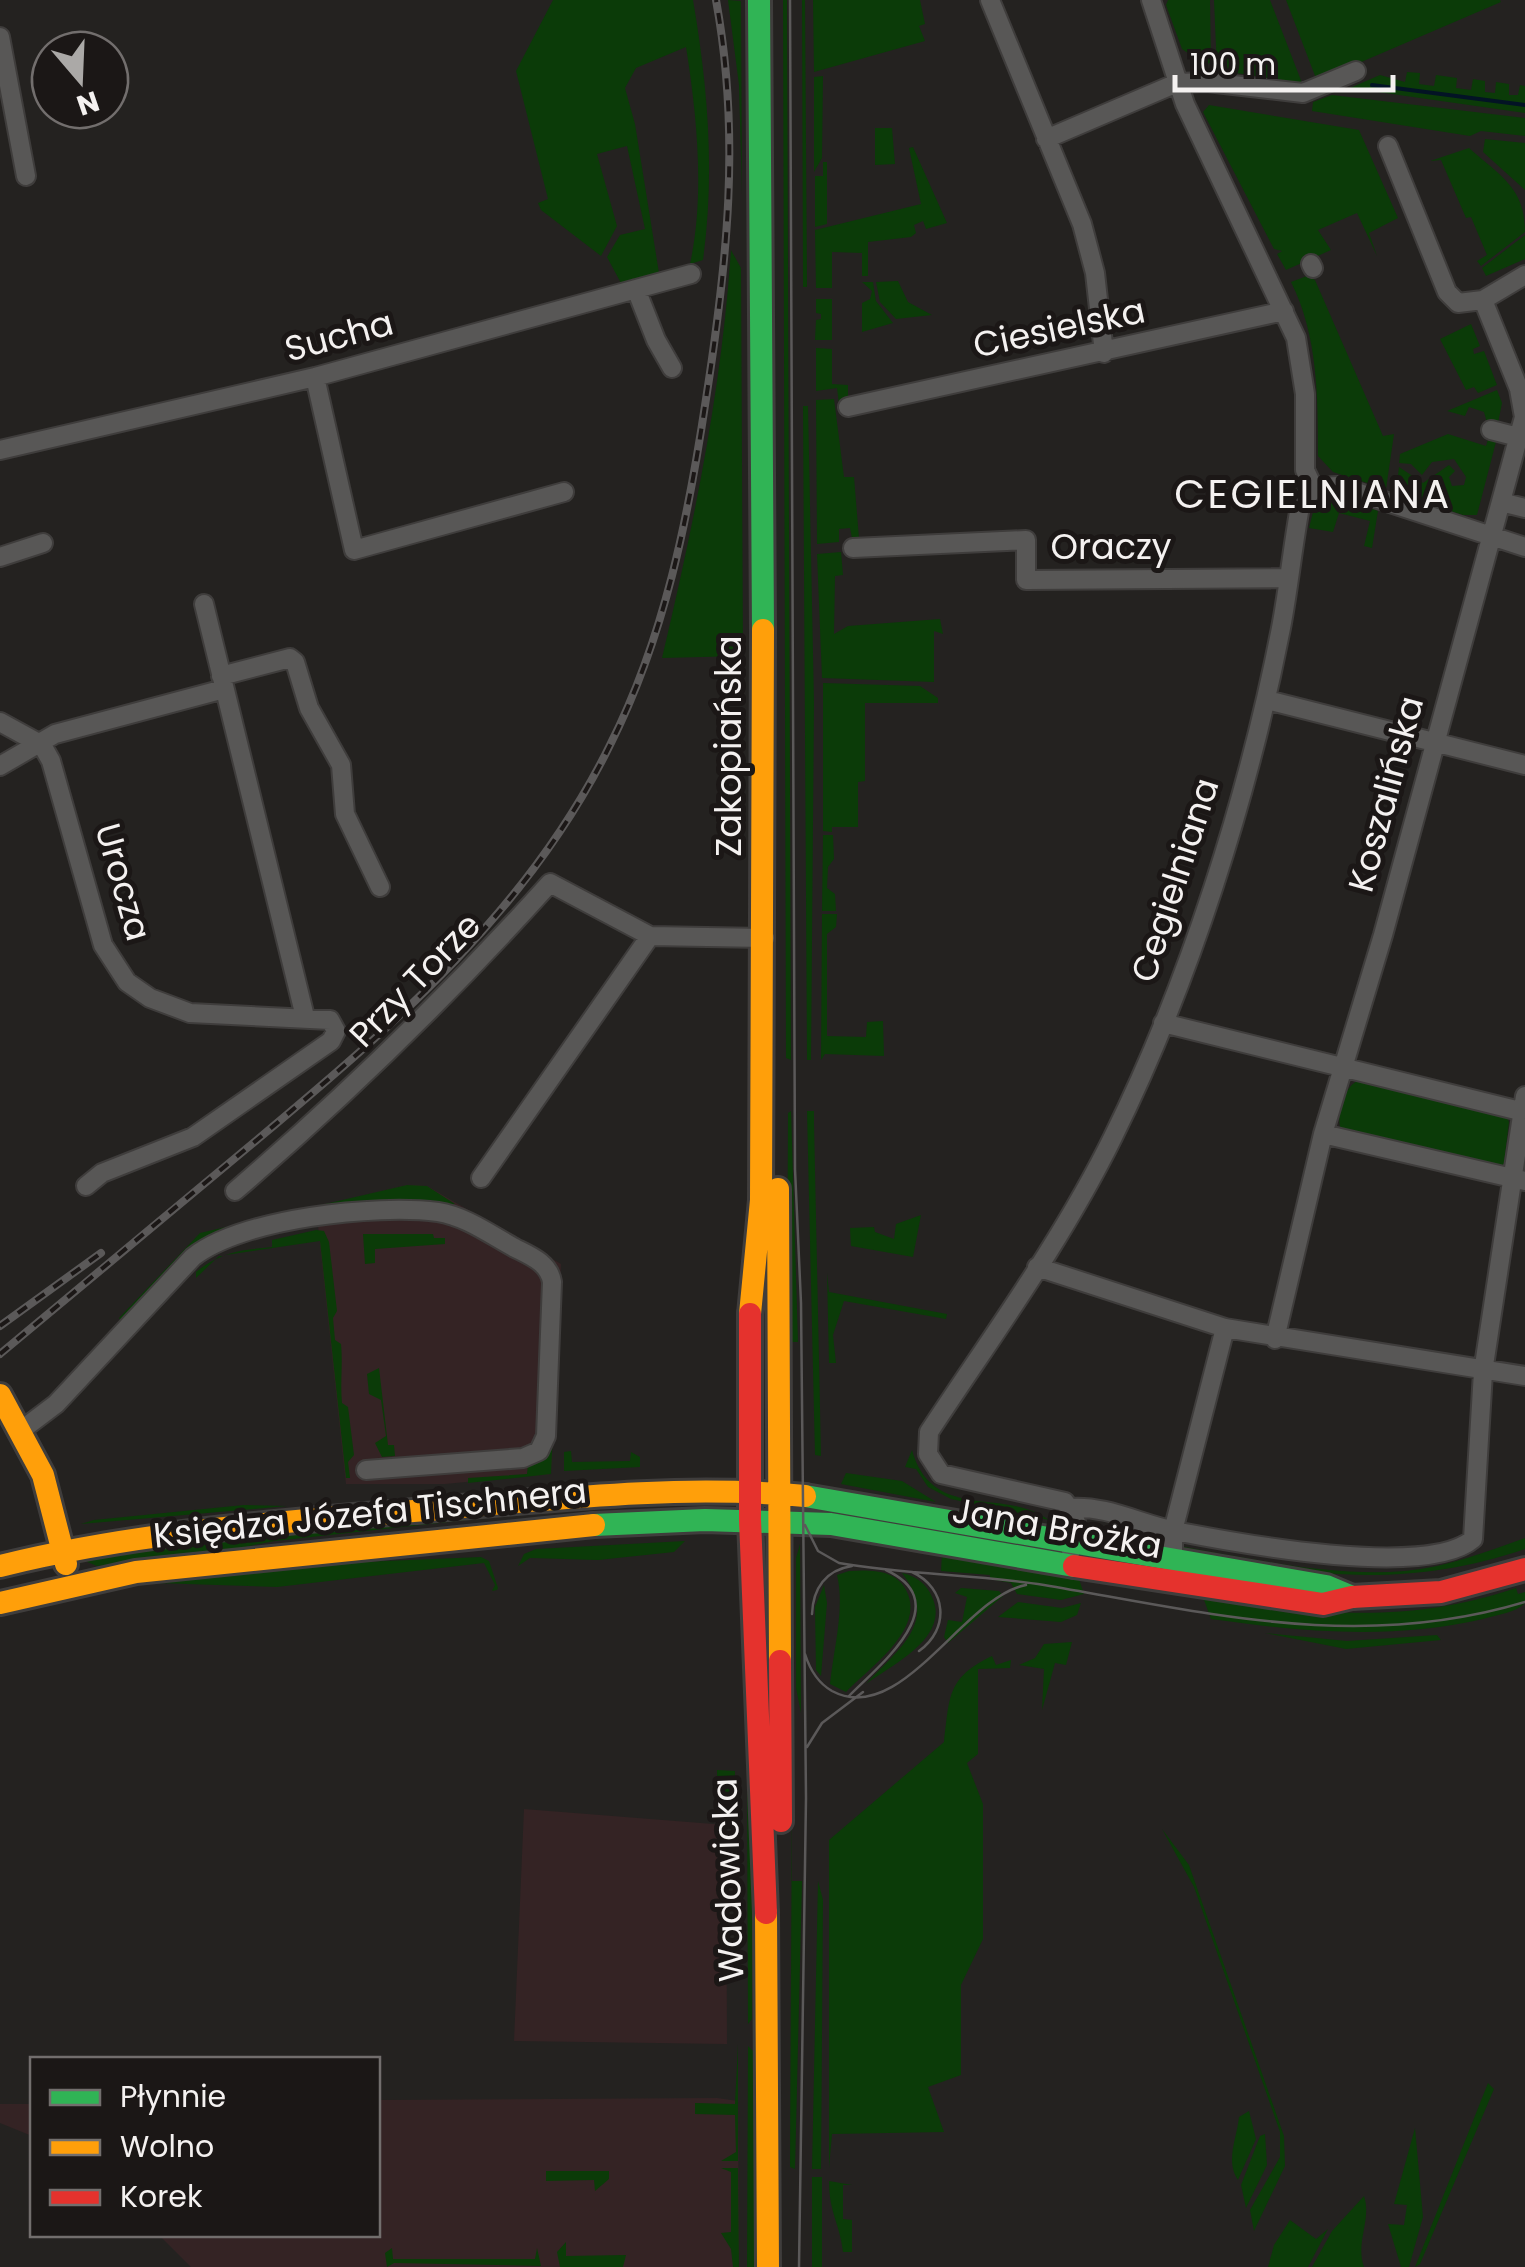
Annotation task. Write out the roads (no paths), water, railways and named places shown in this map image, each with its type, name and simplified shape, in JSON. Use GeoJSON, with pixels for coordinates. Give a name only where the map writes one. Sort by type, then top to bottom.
{"type":"FeatureCollection","features":[{"type":"Feature","properties":{"kind":"main road","name":"Zakopiańska"},"geometry":{"type":"LineString","coordinates":[[750,1491],[750,1326],[761,1200],[765,938],[759,0]]}},
{"type":"Feature","properties":{"kind":"main road","name":"Zakopiańska"},"geometry":{"type":"LineString","coordinates":[[775,0],[778,1492]]}},
{"type":"Feature","properties":{"kind":"main road"},"geometry":{"type":"LineString","coordinates":[[0,1395],[37,1457],[64,1548],[70,1584]]}},
{"type":"Feature","properties":{"kind":"main road","name":"Jana Brożka"},"geometry":{"type":"LineString","coordinates":[[750,1491],[778,1492],[1282,1600],[1323,1604],[1352,1597],[1441,1592],[1525,1569]]}},
{"type":"Feature","properties":{"kind":"main road","name":"Wadowicka"},"geometry":{"type":"LineString","coordinates":[[750,1491],[766,1890],[768,2267]]}},
{"type":"Feature","properties":{"kind":"main road","name":"Księdza Józefa Tischnera"},"geometry":{"type":"LineString","coordinates":[[4,1563],[64,1548],[187,1530],[540,1500],[750,1491]]}},
{"type":"Feature","properties":{"kind":"main road","name":"Wadowicka"},"geometry":{"type":"LineString","coordinates":[[778,1492],[784,2267]]}},
{"type":"Feature","properties":{"kind":"main road","name":"Jana Brożka"},"geometry":{"type":"LineString","coordinates":[[750,1520],[831,1524],[1070,1555],[1173,1563],[1326,1586],[1352,1597]]}},
{"type":"Feature","properties":{"kind":"main road","name":"Księdza Józefa Tischnera"},"geometry":{"type":"LineString","coordinates":[[0,1603],[70,1584],[195,1565],[602,1524],[750,1520]]}},
{"type":"Feature","properties":{"kind":"street"},"geometry":{"type":"LineString","coordinates":[[990,0],[1082,224],[1094,273],[1104,353]]}},
{"type":"Feature","properties":{"kind":"street"},"geometry":{"type":"LineString","coordinates":[[1152,0],[1176,84],[1284,312],[1302,372],[1305,470],[1314,489],[1345,488],[1525,547]]}},
{"type":"Feature","properties":{"kind":"street"},"geometry":{"type":"LineString","coordinates":[[0,37],[26,176]]}},
{"type":"Feature","properties":{"kind":"street"},"geometry":{"type":"LineString","coordinates":[[1046,139],[1176,84],[1207,82],[1303,93],[1356,71]]}},
{"type":"Feature","properties":{"kind":"street"},"geometry":{"type":"LineString","coordinates":[[1388,146],[1447,292],[1458,303],[1482,300],[1525,276]]}},
{"type":"Feature","properties":{"kind":"street","name":"Sucha"},"geometry":{"type":"LineString","coordinates":[[0,450],[314,377],[692,274]]}},
{"type":"Feature","properties":{"kind":"street"},"geometry":{"type":"LineString","coordinates":[[636,289],[672,368]]}},
{"type":"Feature","properties":{"kind":"street"},"geometry":{"type":"LineString","coordinates":[[1482,300],[1524,412],[1521,432],[1490,430]]}},
{"type":"Feature","properties":{"kind":"street","name":"Ciesielska"},"geometry":{"type":"LineString","coordinates":[[848,406],[1284,312]]}},
{"type":"Feature","properties":{"kind":"street"},"geometry":{"type":"LineString","coordinates":[[314,377],[354,550],[564,492]]}},
{"type":"Feature","properties":{"kind":"street","name":"Koszalińska"},"geometry":{"type":"LineString","coordinates":[[1275,1338],[1322,1134],[1345,1069],[1490,536],[1500,502],[1517,469],[1521,432]]}},
{"type":"Feature","properties":{"kind":"street","name":"Cegielniana"},"geometry":{"type":"LineString","coordinates":[[1070,1508],[1060,1500],[941,1474],[926,1445],[933,1425],[1037,1267],[1112,1139],[1163,1023],[1207,907],[1264,699],[1301,502],[1314,489]]}},
{"type":"Feature","properties":{"kind":"street"},"geometry":{"type":"LineString","coordinates":[[1500,502],[1525,508]]}},
{"type":"Feature","properties":{"kind":"street","name":"Oraczy"},"geometry":{"type":"LineString","coordinates":[[852,548],[1026,540],[1026,580],[1289,578]]}},
{"type":"Feature","properties":{"kind":"street"},"geometry":{"type":"LineString","coordinates":[[0,556],[43,543]]}},
{"type":"Feature","properties":{"kind":"street"},"geometry":{"type":"LineString","coordinates":[[204,604],[305,1017]]}},
{"type":"Feature","properties":{"kind":"street"},"geometry":{"type":"LineString","coordinates":[[0,766],[42,746],[54,734],[290,658],[295,662],[309,708],[341,765],[345,814],[380,887]]}},
{"type":"Feature","properties":{"kind":"street"},"geometry":{"type":"LineString","coordinates":[[1275,702],[1525,766]]}},
{"type":"Feature","properties":{"kind":"street"},"geometry":{"type":"LineString","coordinates":[[0,722],[42,746]]}},
{"type":"Feature","properties":{"kind":"street","name":"Urocza"},"geometry":{"type":"LineString","coordinates":[[42,746],[67,807],[103,945],[127,982],[150,998],[190,1012],[330,1020],[336,1031],[331,1042],[194,1137],[102,1173],[86,1186]]}},
{"type":"Feature","properties":{"kind":"street","name":"Przy Torze"},"geometry":{"type":"LineString","coordinates":[[235,1191],[400,1043],[550,883],[650,936]]}},
{"type":"Feature","properties":{"kind":"street"},"geometry":{"type":"LineString","coordinates":[[481,1178],[650,936],[765,938]]}},
{"type":"Feature","properties":{"kind":"street"},"geometry":{"type":"LineString","coordinates":[[1163,1023],[1345,1069],[1522,1104],[1518,1179],[1483,1372]]}},
{"type":"Feature","properties":{"kind":"street"},"geometry":{"type":"LineString","coordinates":[[1322,1134],[1518,1179]]}},
{"type":"Feature","properties":{"kind":"street"},"geometry":{"type":"LineString","coordinates":[[23,1429],[56,1404],[193,1258],[220,1241],[337,1215],[438,1212],[456,1217],[544,1265],[552,1282],[546,1436],[539,1452],[523,1458],[366,1470]]}},
{"type":"Feature","properties":{"kind":"street"},"geometry":{"type":"LineString","coordinates":[[1037,1267],[1225,1328],[1525,1376]]}},
{"type":"Feature","properties":{"kind":"street"},"geometry":{"type":"LineString","coordinates":[[1173,1531],[1225,1328]]}},
{"type":"Feature","properties":{"kind":"street","name":"Jana Brożka"},"geometry":{"type":"LineString","coordinates":[[1070,1508],[1088,1506],[1173,1531],[1377,1558],[1451,1551],[1473,1539],[1483,1372]]}},
{"type":"Feature","properties":{"kind":"street"},"geometry":{"type":"LineString","coordinates":[[1070,1508],[1076,1522],[1070,1555]]}},
{"type":"Feature","properties":{"kind":"street","name":"Jana Brożka"},"geometry":{"type":"LineString","coordinates":[[1173,1531],[1173,1563]]}},
{"type":"Feature","properties":{"kind":"waterway"},"geometry":{"type":"LineString","coordinates":[[1372,85],[1525,105]]}},
{"type":"Feature","properties":{"kind":"tram line"},"geometry":{"type":"LineString","coordinates":[[790,0],[795,1169],[801,1303],[806,1798],[799,2267]]}},
{"type":"Feature","properties":{"kind":"tram line"},"geometry":{"type":"LineString","coordinates":[[805,1525],[818,1551],[839,1563],[1018,1581],[1284,1623],[1403,1624],[1463,1617],[1525,1602]]}},
{"type":"Feature","properties":{"kind":"tram line"},"geometry":{"type":"LineString","coordinates":[[812,1614],[815,1596],[823,1582],[852,1566]]}},
{"type":"Feature","properties":{"kind":"tram line"},"geometry":{"type":"LineString","coordinates":[[849,1696],[893,1652],[914,1617],[915,1600],[907,1584],[886,1570]]}},
{"type":"Feature","properties":{"kind":"tram line"},"geometry":{"type":"LineString","coordinates":[[912,1572],[932,1588],[940,1609],[936,1632],[919,1651]]}},
{"type":"Feature","properties":{"kind":"tram line"},"geometry":{"type":"LineString","coordinates":[[805,1654],[815,1675],[832,1691],[858,1698],[883,1692],[932,1656],[979,1611],[1003,1594],[1026,1585]]}},
{"type":"Feature","properties":{"kind":"tram line"},"geometry":{"type":"LineString","coordinates":[[807,1747],[822,1723],[863,1692]]}},
{"type":"Feature","properties":{"kind":"railway"},"geometry":{"type":"LineString","coordinates":[[0,1354],[309,1096],[409,1007],[499,912],[540,860],[577,805],[610,745],[646,662],[672,576],[691,488],[713,349],[725,249],[729,150],[724,51],[716,0]]}},
{"type":"Feature","properties":{"kind":"railway"},"geometry":{"type":"LineString","coordinates":[[0,1326],[101,1253]]}},
{"type":"Feature","properties":{"kind":"district","name":"CEGIELNIANA"},"geometry":{"type":"Point","coordinates":[1313,494]}}]}
